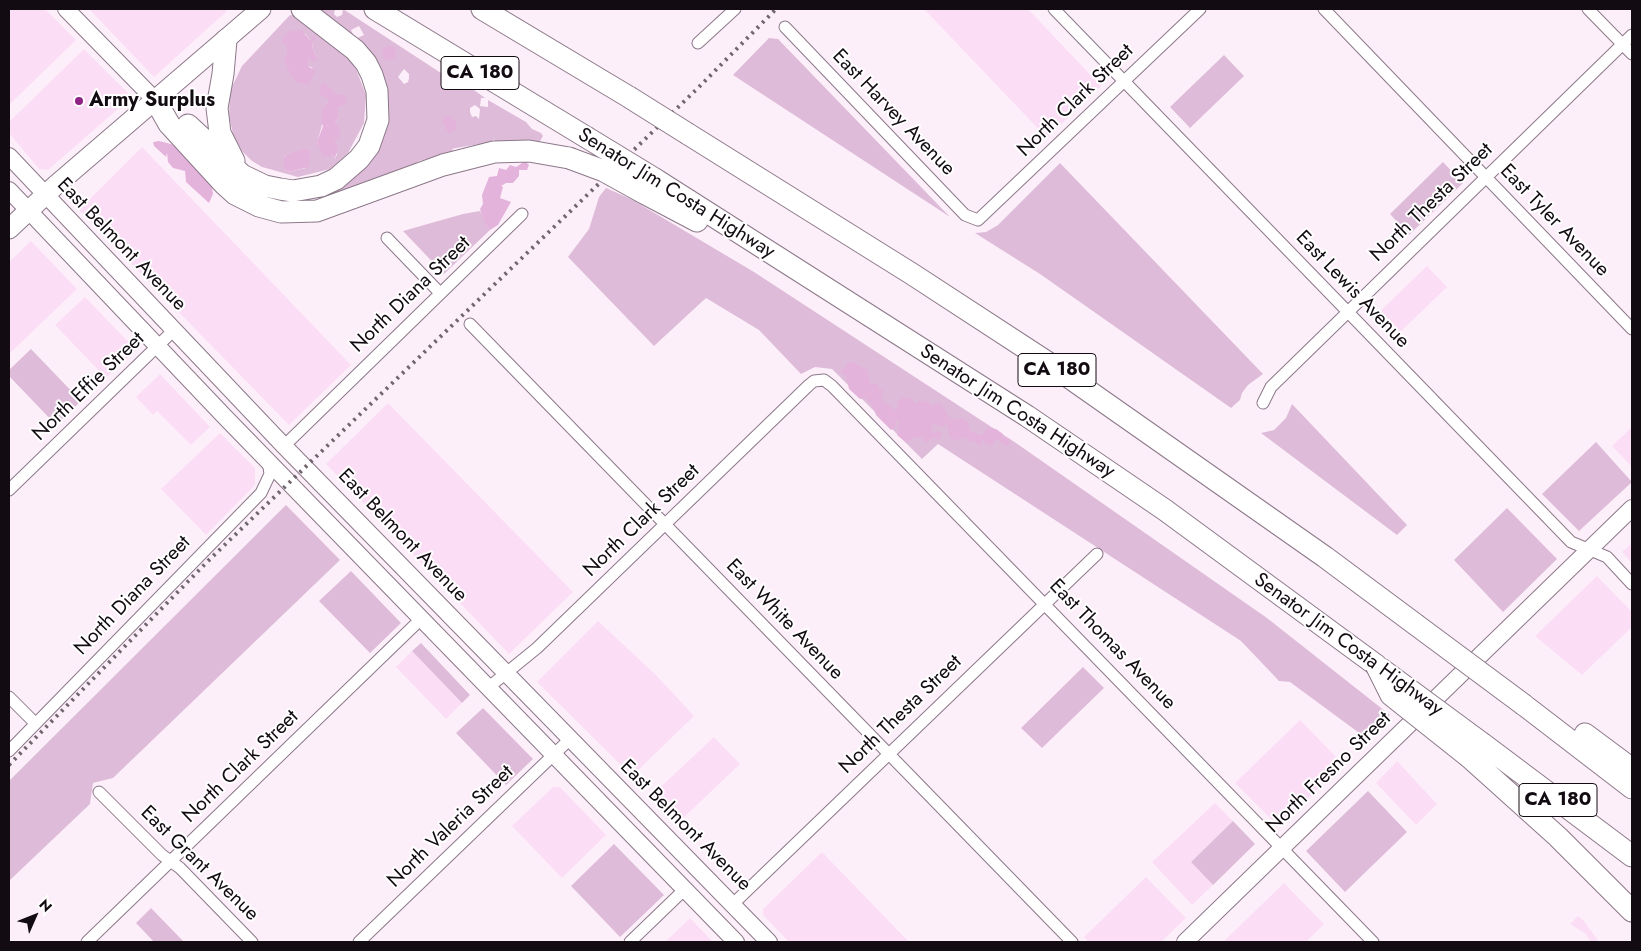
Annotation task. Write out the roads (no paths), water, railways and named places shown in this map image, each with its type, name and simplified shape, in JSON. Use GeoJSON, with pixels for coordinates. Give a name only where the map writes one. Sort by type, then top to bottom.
{"type":"FeatureCollection","features":[{"type":"Feature","properties":{"kind":"highway","name":"Senator Jim Costa Highway"},"geometry":{"type":"LineString","coordinates":[[375,9],[586,137],[648,185],[821,287],[1027,416],[1165,510],[1376,665],[1391,695],[1476,751]]}},
{"type":"Feature","properties":{"kind":"highway","name":"CA 180"},"geometry":{"type":"LineString","coordinates":[[482,9],[688,134],[912,274],[1050,364],[1325,557],[1632,788]]}},
{"type":"Feature","properties":{"kind":"highway"},"geometry":{"type":"LineString","coordinates":[[508,9],[538,27],[628,97]]}},
{"type":"Feature","properties":{"kind":"highway"},"geometry":{"type":"LineString","coordinates":[[156,101],[178,115],[231,167],[256,182],[272,188],[293,190],[321,186],[336,179],[359,159],[369,146],[374,133],[378,106],[377,92],[369,69],[355,50],[311,15]]}},
{"type":"Feature","properties":{"kind":"highway"},"geometry":{"type":"LineString","coordinates":[[226,40],[223,74],[217,98],[218,123],[229,153],[242,171],[256,182]]}},
{"type":"Feature","properties":{"kind":"highway"},"geometry":{"type":"LineString","coordinates":[[156,101],[169,124],[224,184],[236,194],[253,203],[281,212],[318,211],[443,165],[494,152],[529,151],[569,158],[648,185]]}},
{"type":"Feature","properties":{"kind":"highway"},"geometry":{"type":"LineString","coordinates":[[1524,705],[1582,731],[1632,769]]}},
{"type":"Feature","properties":{"kind":"highway"},"geometry":{"type":"LineString","coordinates":[[1476,751],[1632,911]]}},
{"type":"Feature","properties":{"kind":"highway","name":"CA 180"},"geometry":{"type":"LineString","coordinates":[[1476,751],[1632,856]]}},
{"type":"Feature","properties":{"kind":"highway"},"geometry":{"type":"LineString","coordinates":[[1602,880],[1632,917]]}},
{"type":"Feature","properties":{"kind":"main road"},"geometry":{"type":"LineString","coordinates":[[66,9],[156,101]]}},
{"type":"Feature","properties":{"kind":"main road"},"geometry":{"type":"LineString","coordinates":[[9,229],[44,196],[261,9]]}},
{"type":"Feature","properties":{"kind":"main road","name":"East Belmont Avenue"},"geometry":{"type":"LineString","coordinates":[[9,156],[44,196],[284,446],[769,942]]}},
{"type":"Feature","properties":{"kind":"main road"},"geometry":{"type":"LineString","coordinates":[[9,190],[224,416],[736,942]]}},
{"type":"Feature","properties":{"kind":"main road"},"geometry":{"type":"LineString","coordinates":[[224,416],[242,418],[275,449],[284,446]]}},
{"type":"Feature","properties":{"kind":"main road","name":"North Fresno Street"},"geometry":{"type":"LineString","coordinates":[[1185,942],[1632,508]]}},
{"type":"Feature","properties":{"kind":"street"},"geometry":{"type":"LineString","coordinates":[[698,43],[735,9]]}},
{"type":"Feature","properties":{"kind":"street","name":"East Lewis Avenue"},"geometry":{"type":"LineString","coordinates":[[1054,9],[1570,542],[1607,557],[1632,584]]}},
{"type":"Feature","properties":{"kind":"street","name":"North Clark Street"},"geometry":{"type":"LineString","coordinates":[[978,220],[1200,9]]}},
{"type":"Feature","properties":{"kind":"street","name":"East Tyler Avenue"},"geometry":{"type":"LineString","coordinates":[[1324,9],[1632,329]]}},
{"type":"Feature","properties":{"kind":"street"},"geometry":{"type":"LineString","coordinates":[[1588,9],[1632,54]]}},
{"type":"Feature","properties":{"kind":"street","name":"East Harvey Avenue"},"geometry":{"type":"LineString","coordinates":[[785,27],[965,215],[978,220]]}},
{"type":"Feature","properties":{"kind":"street","name":"North Thesta Street"},"geometry":{"type":"LineString","coordinates":[[1263,403],[1271,387],[1632,35]]}},
{"type":"Feature","properties":{"kind":"street","name":"North Diana Street"},"geometry":{"type":"LineString","coordinates":[[284,446],[522,214]]}},
{"type":"Feature","properties":{"kind":"street"},"geometry":{"type":"LineString","coordinates":[[387,238],[440,293]]}},
{"type":"Feature","properties":{"kind":"street","name":"East White Avenue"},"geometry":{"type":"LineString","coordinates":[[470,324],[1072,942]]}},
{"type":"Feature","properties":{"kind":"street","name":"North Effie Street"},"geometry":{"type":"LineString","coordinates":[[9,490],[173,330]]}},
{"type":"Feature","properties":{"kind":"street","name":"North Clark Street"},"geometry":{"type":"LineString","coordinates":[[489,687],[507,674],[666,525],[809,385],[820,380]]}},
{"type":"Feature","properties":{"kind":"street","name":"East Thomas Avenue"},"geometry":{"type":"LineString","coordinates":[[820,380],[832,386],[1373,942]]}},
{"type":"Feature","properties":{"kind":"street","name":"North Diana Street"},"geometry":{"type":"LineString","coordinates":[[9,751],[260,493],[270,474],[268,460]]}},
{"type":"Feature","properties":{"kind":"street","name":"North Thesta Street"},"geometry":{"type":"LineString","coordinates":[[733,904],[1097,554]]}},
{"type":"Feature","properties":{"kind":"street","name":"North Clark Street"},"geometry":{"type":"LineString","coordinates":[[87,942],[421,619]]}},
{"type":"Feature","properties":{"kind":"street"},"geometry":{"type":"LineString","coordinates":[[9,697],[35,723]]}},
{"type":"Feature","properties":{"kind":"street","name":"North Valeria Street"},"geometry":{"type":"LineString","coordinates":[[359,942],[570,739]]}},
{"type":"Feature","properties":{"kind":"street","name":"East Grant Avenue"},"geometry":{"type":"LineString","coordinates":[[99,792],[252,942]]}},
{"type":"Feature","properties":{"kind":"street"},"geometry":{"type":"LineString","coordinates":[[630,942],[685,889]]}},
{"type":"Feature","properties":{"kind":"railway"},"geometry":{"type":"LineString","coordinates":[[9,765],[208,561],[699,87],[776,9]]}},
{"type":"Feature","properties":{"kind":"place","name":"Army Surplus"},"geometry":{"type":"Point","coordinates":[79,101]}}]}
